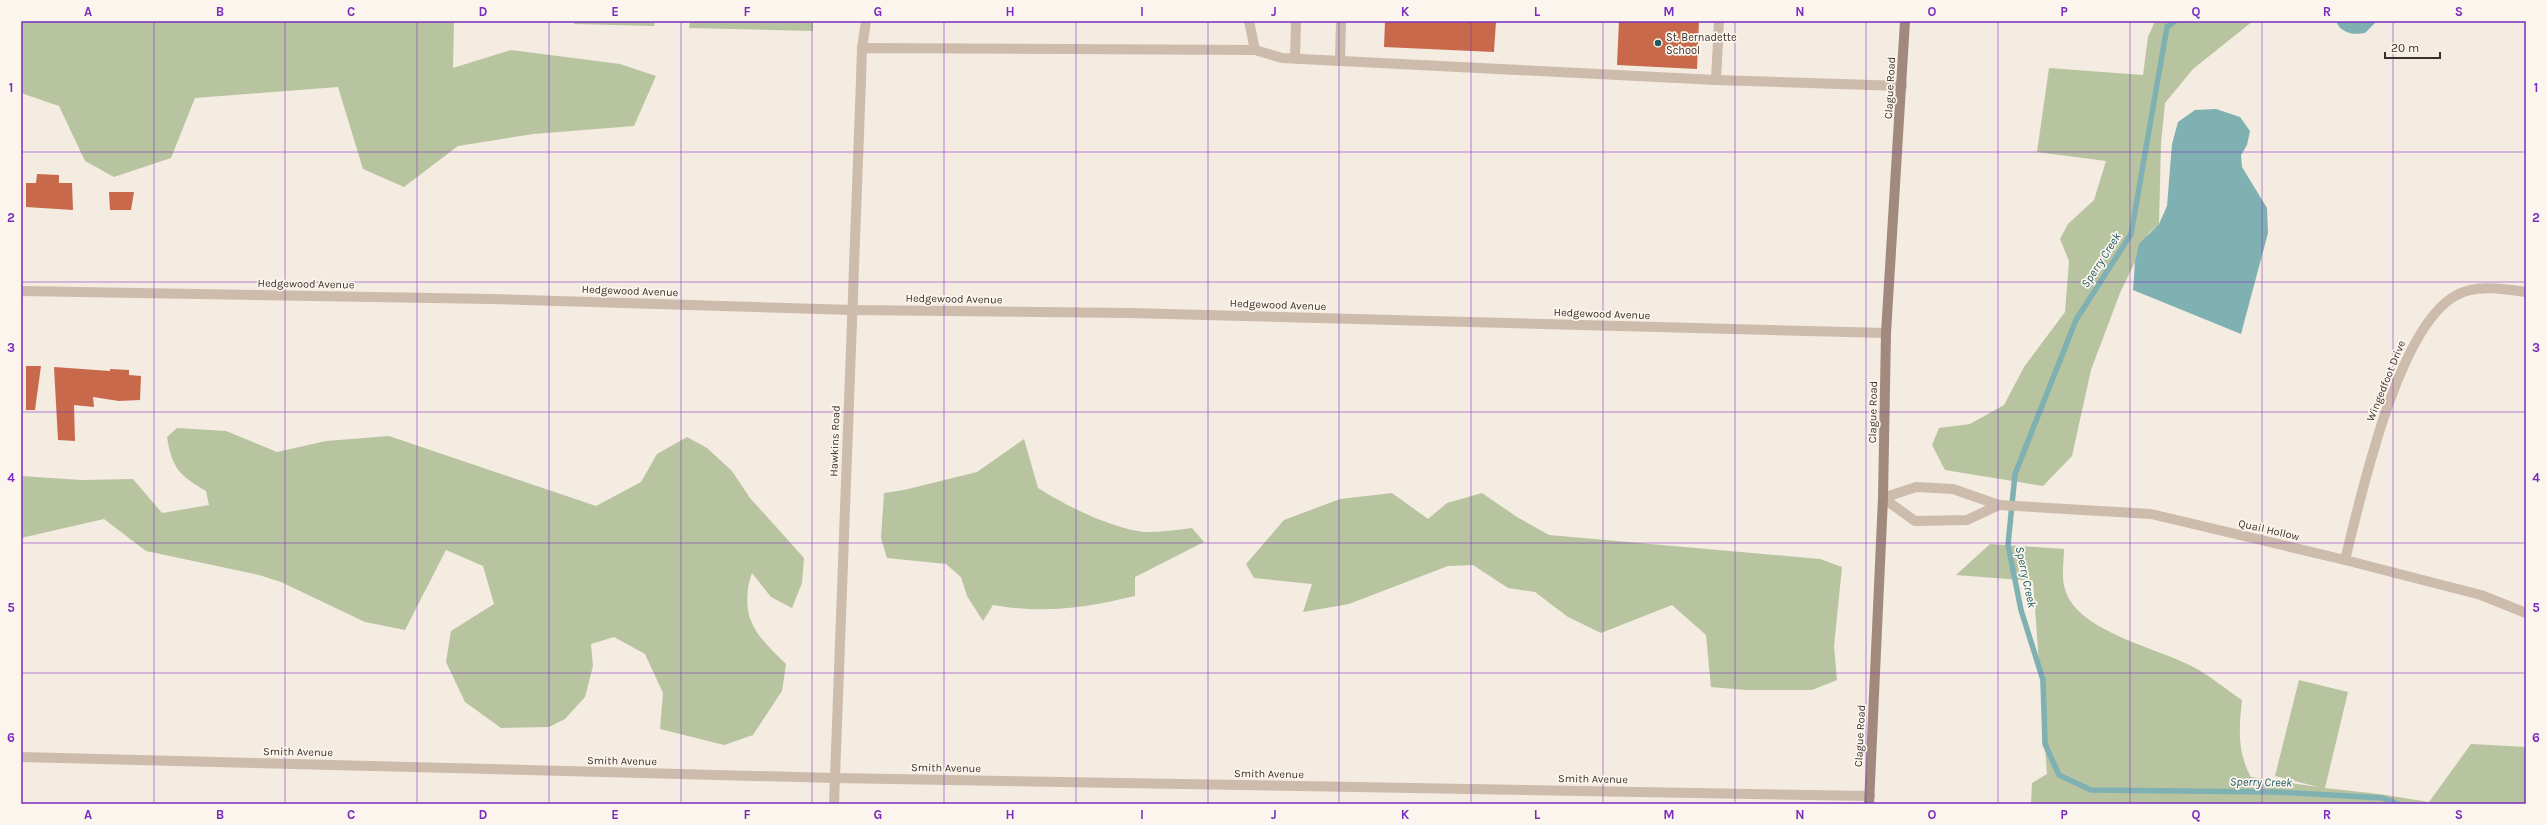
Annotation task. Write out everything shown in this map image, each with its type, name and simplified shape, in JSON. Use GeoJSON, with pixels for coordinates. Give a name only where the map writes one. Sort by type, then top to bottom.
{"type":"FeatureCollection","features":[{"type":"Feature","properties":{"kind":"main road","name":"Clague Road"},"geometry":{"type":"LineString","coordinates":[[1870,800],[1883,498],[1886,333],[1905,21]]}},
{"type":"Feature","properties":{"kind":"street","name":"Hawkins Road"},"geometry":{"type":"LineString","coordinates":[[834,804],[862,48],[866,21]]}},
{"type":"Feature","properties":{"kind":"street"},"geometry":{"type":"LineString","coordinates":[[1249,21],[1255,50]]}},
{"type":"Feature","properties":{"kind":"street"},"geometry":{"type":"LineString","coordinates":[[1295,58],[1296,21]]}},
{"type":"Feature","properties":{"kind":"street"},"geometry":{"type":"LineString","coordinates":[[1340,60],[1341,21]]}},
{"type":"Feature","properties":{"kind":"street"},"geometry":{"type":"LineString","coordinates":[[1716,80],[1719,21]]}},
{"type":"Feature","properties":{"kind":"street"},"geometry":{"type":"LineString","coordinates":[[862,48],[1255,50],[1282,58],[1716,80],[1902,86]]}},
{"type":"Feature","properties":{"kind":"street","name":"Wingedfoot Drive"},"geometry":{"type":"LineString","coordinates":[[2345,560],[2374,445],[2414,344],[2432,314],[2455,295],[2481,288],[2526,292]]}},
{"type":"Feature","properties":{"kind":"street","name":"Hedgewood Avenue"},"geometry":{"type":"LineString","coordinates":[[21,291],[483,299],[852,310],[1130,313],[1886,333]]}},
{"type":"Feature","properties":{"kind":"street","name":"Quail Hollow"},"geometry":{"type":"LineString","coordinates":[[1883,498],[1916,488],[1953,489],[1999,505],[2152,514],[2345,560],[2481,595],[2526,613]]}},
{"type":"Feature","properties":{"kind":"street","name":"Quail Hollow"},"geometry":{"type":"LineString","coordinates":[[1883,498],[1915,521],[1967,520],[1999,505]]}},
{"type":"Feature","properties":{"kind":"street","name":"Smith Avenue"},"geometry":{"type":"LineString","coordinates":[[21,757],[835,778],[1870,800]]}},
{"type":"Feature","properties":{"kind":"green space"},"geometry":{"type":"Polygon","coordinates":[[[21,21],[454,21],[453,68],[511,50],[620,64],[656,76],[634,126],[533,134],[458,146],[404,187],[363,169],[338,87],[195,98],[171,158],[114,177],[85,161],[59,106],[21,93],[21,21]]]}},
{"type":"Feature","properties":{"kind":"green space"},"geometry":{"type":"Polygon","coordinates":[[[574,21],[655,21],[654,26],[574,24],[574,21]]]}},
{"type":"Feature","properties":{"kind":"green space"},"geometry":{"type":"Polygon","coordinates":[[[690,21],[813,21],[813,31],[689,28],[690,21]]]}},
{"type":"Feature","properties":{"kind":"green space"},"geometry":{"type":"Polygon","coordinates":[[[2155,21],[2253,21],[2193,69],[2165,103],[2161,143],[2159,224],[2149,233],[2120,293],[2091,370],[2072,456],[2043,486],[1945,470],[1932,445],[1939,428],[1970,424],[2004,405],[2024,367],[2065,312],[2069,261],[2060,239],[2068,224],[2094,200],[2106,161],[2037,152],[2049,68],[2143,75],[2148,37],[2155,21]]]}},
{"type":"Feature","properties":{"kind":"green space"},"geometry":{"type":"Polygon","coordinates":[[[177,428],[226,431],[277,452],[326,441],[389,436],[596,506],[641,482],[657,454],[687,437],[707,448],[732,471],[750,498],[804,558],[802,583],[792,608],[771,597],[752,573],[749,584],[747,597],[748,610],[754,627],[766,644],[786,664],[782,691],[753,735],[724,745],[660,729],[663,693],[645,654],[614,637],[591,644],[593,666],[585,697],[565,719],[549,727],[501,728],[465,702],[446,662],[451,631],[494,604],[483,566],[446,550],[405,630],[365,622],[281,582],[259,575],[146,551],[104,519],[21,538],[21,476],[81,480],[133,479],[162,513],[209,505],[206,491],[189,480],[178,470],[171,456],[167,437],[177,428]]]}},
{"type":"Feature","properties":{"kind":"green space"},"geometry":{"type":"Polygon","coordinates":[[[1024,439],[1038,488],[1049,495],[1090,516],[1120,527],[1146,532],[1192,528],[1204,542],[1135,577],[1135,596],[1099,604],[1065,608],[1030,609],[993,605],[983,621],[967,596],[961,577],[946,564],[887,558],[881,538],[884,493],[904,490],[977,472],[1024,439]]]}},
{"type":"Feature","properties":{"kind":"green space"},"geometry":{"type":"Polygon","coordinates":[[[1392,493],[1428,519],[1447,503],[1482,493],[1517,517],[1549,535],[1820,559],[1842,567],[1834,646],[1837,680],[1812,690],[1746,690],[1711,687],[1706,635],[1672,605],[1601,633],[1568,617],[1535,592],[1508,588],[1473,565],[1448,566],[1349,604],[1303,612],[1312,584],[1254,578],[1246,564],[1284,520],[1340,499],[1392,493]]]}},
{"type":"Feature","properties":{"kind":"green space"},"geometry":{"type":"Polygon","coordinates":[[[1990,544],[2064,549],[2063,574],[2065,589],[2073,604],[2086,617],[2122,638],[2181,661],[2197,669],[2242,700],[2240,720],[2241,749],[2246,768],[2251,777],[2318,787],[2275,776],[2299,680],[2348,692],[2325,788],[2379,794],[2429,802],[2471,744],[2526,747],[2526,804],[2031,804],[2032,783],[2047,774],[2033,581],[1956,575],[1990,544]]]}},
{"type":"Feature","properties":{"kind":"water"},"geometry":{"type":"Polygon","coordinates":[[[2336,21],[2377,21],[2365,33],[2352,34],[2341,29],[2336,21]]]}},
{"type":"Feature","properties":{"kind":"water"},"geometry":{"type":"Polygon","coordinates":[[[2216,109],[2240,117],[2250,131],[2247,145],[2241,155],[2242,167],[2267,208],[2268,233],[2241,334],[2133,290],[2135,262],[2139,244],[2159,224],[2167,206],[2172,144],[2178,122],[2195,110],[2216,109]]]}},
{"type":"Feature","properties":{"kind":"building"},"geometry":{"type":"Polygon","coordinates":[[[1385,21],[1496,21],[1494,52],[1384,47],[1385,21]]]}},
{"type":"Feature","properties":{"kind":"building","name":"St. Bernadette School"},"geometry":{"type":"Polygon","coordinates":[[[1619,21],[1699,21],[1697,69],[1617,65],[1619,21]]]}},
{"type":"Feature","properties":{"kind":"building"},"geometry":{"type":"Polygon","coordinates":[[[37,174],[59,175],[59,183],[72,183],[73,210],[26,207],[26,183],[36,183],[37,174]]]}},
{"type":"Feature","properties":{"kind":"building"},"geometry":{"type":"Polygon","coordinates":[[[109,192],[134,192],[131,210],[110,210],[109,192]]]}},
{"type":"Feature","properties":{"kind":"building"},"geometry":{"type":"Polygon","coordinates":[[[26,366],[41,366],[35,410],[26,410],[26,366]]]}},
{"type":"Feature","properties":{"kind":"building"},"geometry":{"type":"Polygon","coordinates":[[[54,367],[110,371],[110,369],[129,370],[129,375],[141,376],[140,400],[119,401],[93,397],[94,407],[74,405],[75,441],[58,440],[54,367]]]}},
{"type":"Feature","properties":{"kind":"waterway","name":"Sperry Creek"},"geometry":{"type":"LineString","coordinates":[[2175,21],[2167,27],[2131,234],[2076,320],[2015,474],[2008,545],[2021,610],[2043,680],[2045,744],[2059,775],[2091,790],[2275,792],[2383,798],[2398,804]]}},
{"type":"Feature","properties":{"kind":"place","name":"St. Bernadette School"},"geometry":{"type":"Point","coordinates":[1658,43]}}]}
